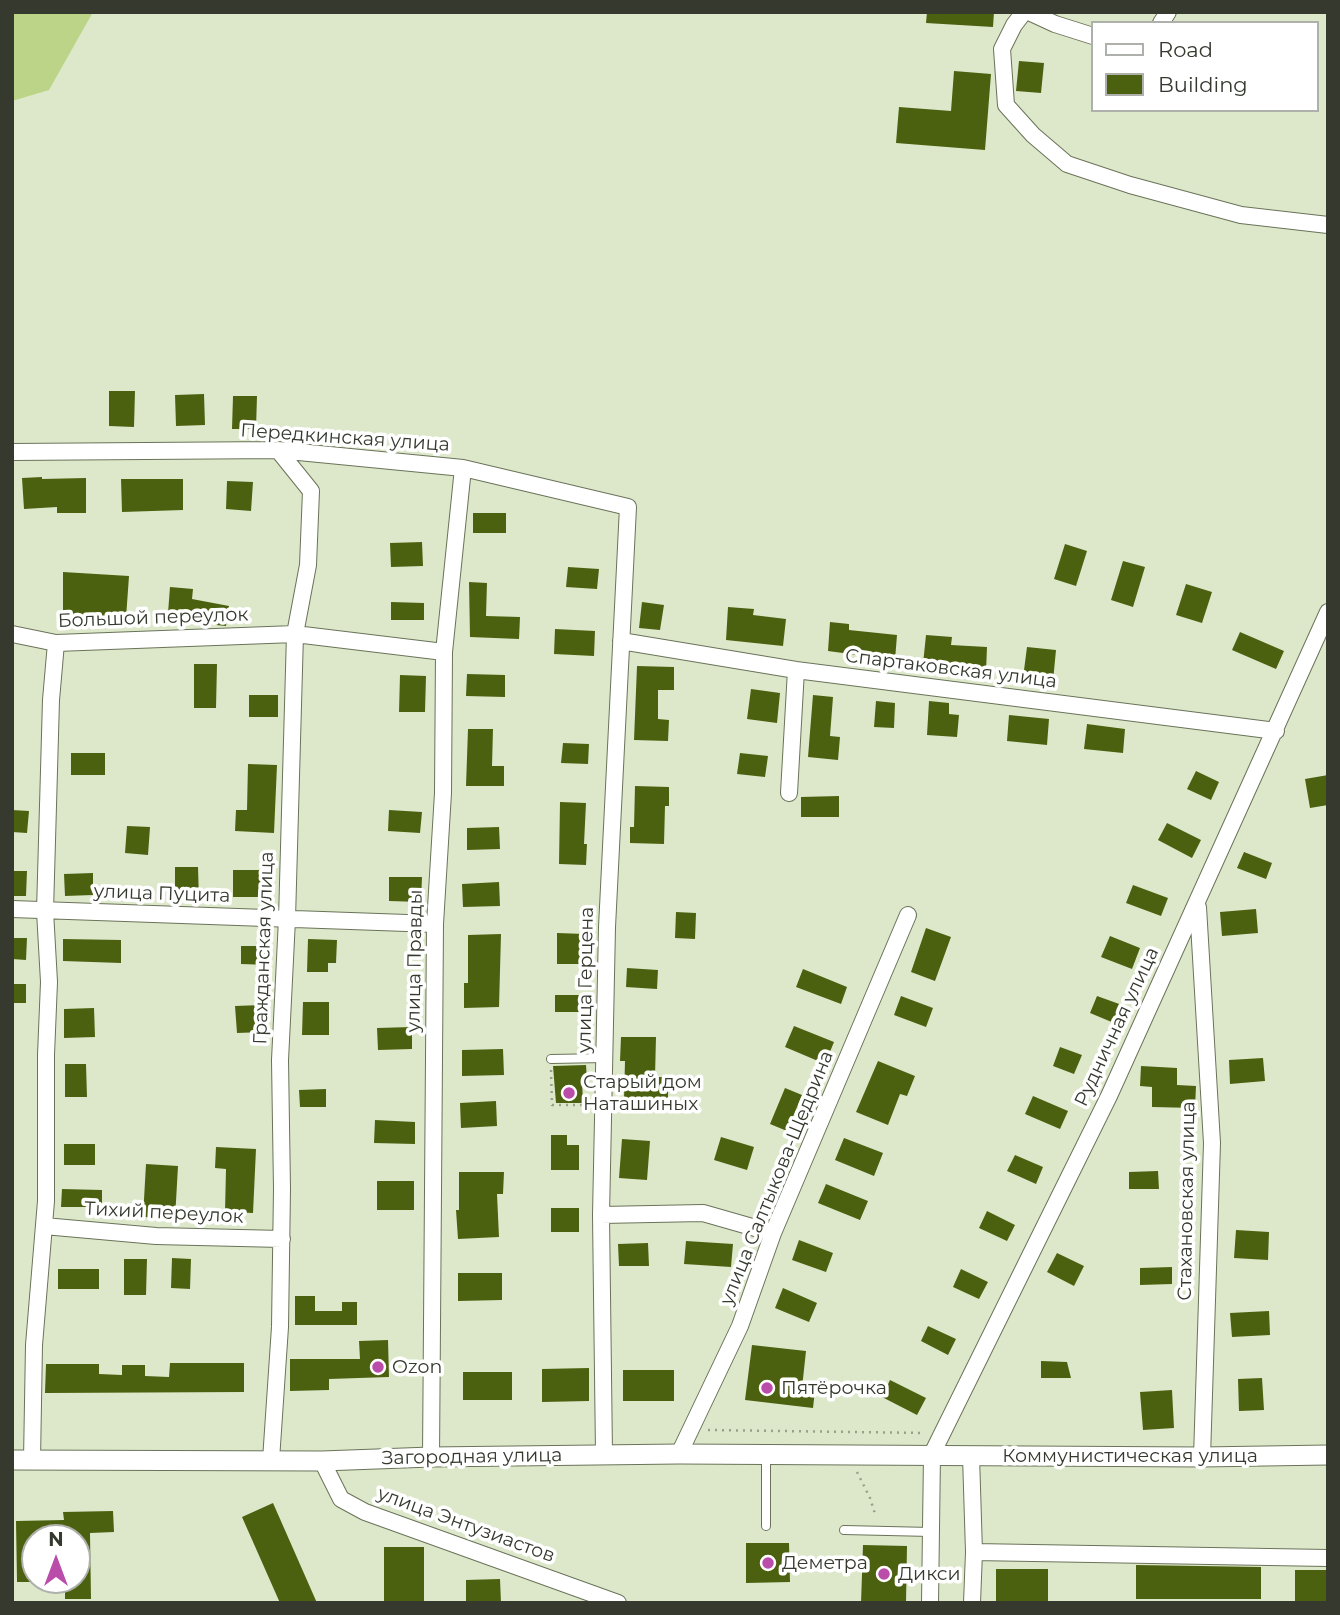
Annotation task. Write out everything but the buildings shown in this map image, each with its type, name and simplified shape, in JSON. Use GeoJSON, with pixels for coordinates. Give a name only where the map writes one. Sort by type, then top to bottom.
{"type":"FeatureCollection","features":[{"type":"Feature","properties":{"kind":"street"},"geometry":{"type":"LineString","coordinates":[[1092,36],[1026,12],[1014,25],[1002,49],[1006,105],[1033,135],[1067,164],[1130,185],[1241,215],[1328,225]]}},
{"type":"Feature","properties":{"kind":"street","name":"Передкинская улица"},"geometry":{"type":"LineString","coordinates":[[12,452],[278,450],[463,468],[628,506]]}},
{"type":"Feature","properties":{"kind":"street","name":"Гражданская улица"},"geometry":{"type":"LineString","coordinates":[[271,1460],[280,1327],[281,1060],[295,634],[309,565],[311,491],[278,450]]}},
{"type":"Feature","properties":{"kind":"street","name":"улица Правды"},"geometry":{"type":"LineString","coordinates":[[431,1457],[435,924],[443,793],[444,652],[463,468]]}},
{"type":"Feature","properties":{"kind":"street","name":"улица Герцена"},"geometry":{"type":"LineString","coordinates":[[604,1454],[601,1214],[608,914],[628,506]]}},
{"type":"Feature","properties":{"kind":"street","name":"Рудничная улица"},"geometry":{"type":"LineString","coordinates":[[932,1454],[1109,1096],[1328,612]]}},
{"type":"Feature","properties":{"kind":"street","name":"Большой переулок"},"geometry":{"type":"LineString","coordinates":[[12,634],[56,643],[295,634],[444,652]]}},
{"type":"Feature","properties":{"kind":"street","name":"Спартаковская улица"},"geometry":{"type":"LineString","coordinates":[[621,641],[796,670],[1276,731]]}},
{"type":"Feature","properties":{"kind":"street"},"geometry":{"type":"LineString","coordinates":[[22,1460],[44,1226],[49,982],[45,911],[51,699],[56,643]]}},
{"type":"Feature","properties":{"kind":"street"},"geometry":{"type":"LineString","coordinates":[[789,793],[796,670]]}},
{"type":"Feature","properties":{"kind":"street","name":"Стахановская улица"},"geometry":{"type":"LineString","coordinates":[[1197,904],[1212,1143],[1202,1457]]}},
{"type":"Feature","properties":{"kind":"street","name":"улица Пуцита"},"geometry":{"type":"LineString","coordinates":[[12,909],[435,924]]}},
{"type":"Feature","properties":{"kind":"street","name":"улица Салтыкова-Щедрина"},"geometry":{"type":"LineString","coordinates":[[679,1454],[740,1325],[773,1233],[908,915]]}},
{"type":"Feature","properties":{"kind":"street"},"geometry":{"type":"LineString","coordinates":[[601,1214],[703,1213],[773,1233]]}},
{"type":"Feature","properties":{"kind":"street","name":"Тихий переулок"},"geometry":{"type":"LineString","coordinates":[[44,1226],[156,1236],[282,1239]]}},
{"type":"Feature","properties":{"kind":"street","name":"Загородная улица"},"geometry":{"type":"LineString","coordinates":[[22,1460],[322,1461],[604,1454],[932,1454]]}},
{"type":"Feature","properties":{"kind":"street"},"geometry":{"type":"LineString","coordinates":[[930,1603],[932,1454]]}},
{"type":"Feature","properties":{"kind":"street","name":"Коммунистическая улица"},"geometry":{"type":"LineString","coordinates":[[932,1454],[1202,1457],[1328,1455]]}},
{"type":"Feature","properties":{"kind":"street"},"geometry":{"type":"LineString","coordinates":[[971,1456],[974,1552],[972,1603]]}},
{"type":"Feature","properties":{"kind":"street","name":"улица Энтузиастов"},"geometry":{"type":"LineString","coordinates":[[322,1461],[341,1499],[365,1512],[618,1603]]}},
{"type":"Feature","properties":{"kind":"street"},"geometry":{"type":"LineString","coordinates":[[974,1552],[1328,1558]]}},
{"type":"Feature","properties":{"kind":"lane"},"geometry":{"type":"LineString","coordinates":[[551,1059],[605,1058]]}},
{"type":"Feature","properties":{"kind":"lane"},"geometry":{"type":"LineString","coordinates":[[766,1454],[766,1526]]}},
{"type":"Feature","properties":{"kind":"lane"},"geometry":{"type":"LineString","coordinates":[[844,1530],[931,1532]]}},
{"type":"Feature","properties":{"kind":"path"},"geometry":{"type":"LineString","coordinates":[[551,1059],[552,1105],[589,1105]]}},
{"type":"Feature","properties":{"kind":"path"},"geometry":{"type":"LineString","coordinates":[[690,1429],[942,1433]]}},
{"type":"Feature","properties":{"kind":"path"},"geometry":{"type":"LineString","coordinates":[[849,1454],[870,1498],[879,1531]]}},
{"type":"Feature","properties":{"kind":"green space"},"geometry":{"type":"Polygon","coordinates":[[[12,12],[93,12],[49,90],[12,101],[12,12]]]}},
{"type":"Feature","properties":{"kind":"place","name":"Старый дом Наташиных"},"geometry":{"type":"Point","coordinates":[569,1093]}},
{"type":"Feature","properties":{"kind":"place","name":"Ozon"},"geometry":{"type":"Point","coordinates":[378,1367]}},
{"type":"Feature","properties":{"kind":"place","name":"Пятёрочка"},"geometry":{"type":"Point","coordinates":[767,1388]}},
{"type":"Feature","properties":{"kind":"place","name":"Деметра"},"geometry":{"type":"Point","coordinates":[768,1563]}},
{"type":"Feature","properties":{"kind":"place","name":"Дикси"},"geometry":{"type":"Point","coordinates":[884,1574]}}]}
